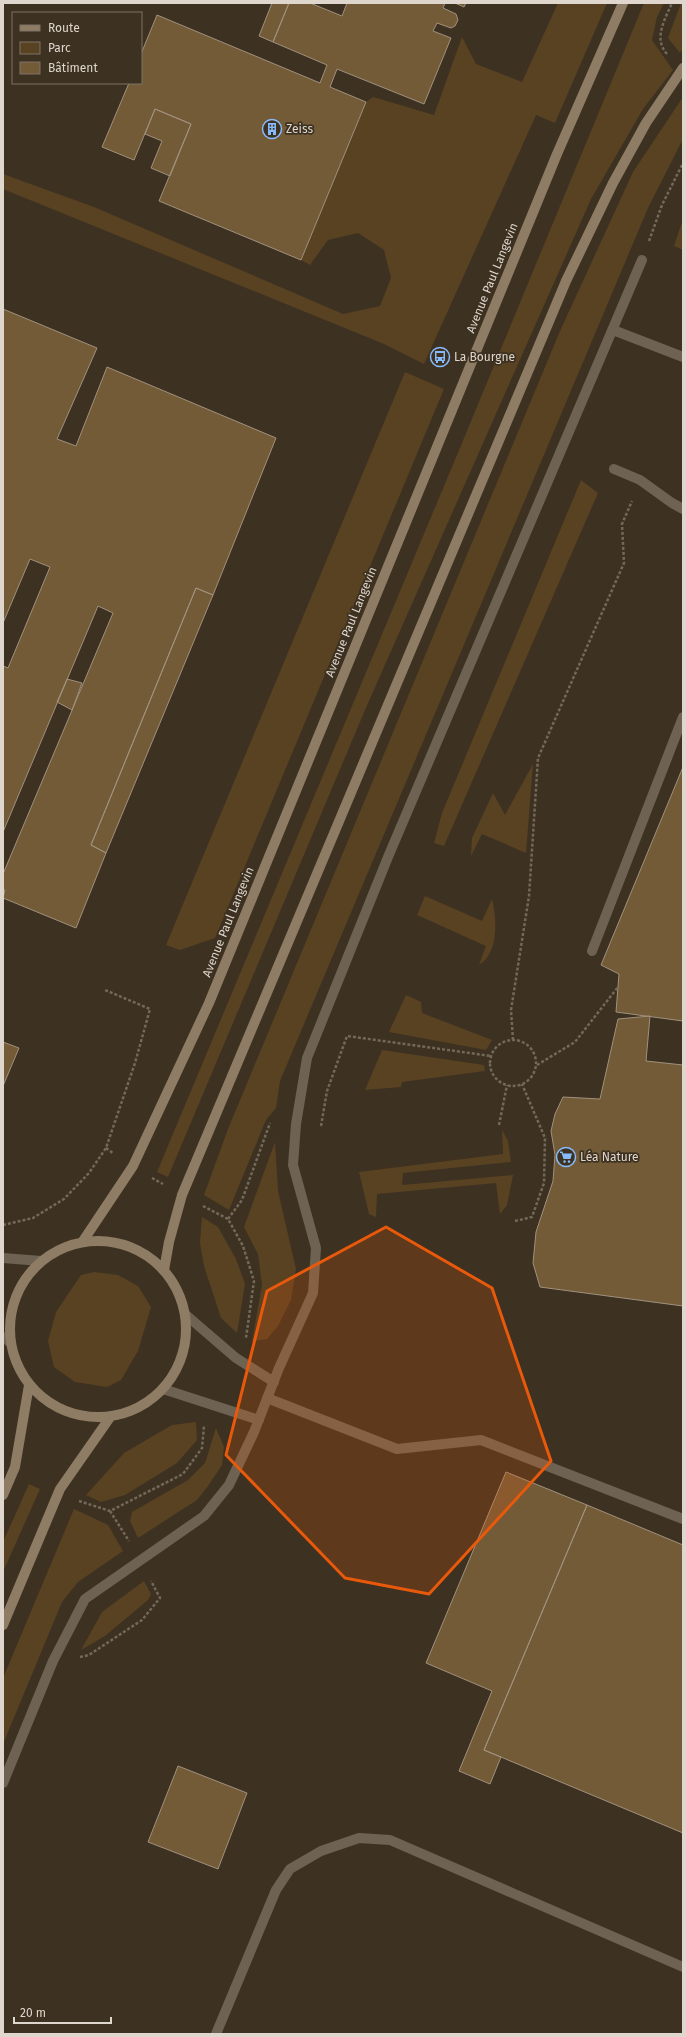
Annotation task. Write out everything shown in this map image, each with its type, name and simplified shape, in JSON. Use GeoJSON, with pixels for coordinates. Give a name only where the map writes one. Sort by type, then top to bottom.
{"type":"FeatureCollection","features":[{"type":"Feature","properties":{"kind":"main road","name":"Avenue Paul Langevin"},"geometry":{"type":"LineString","coordinates":[[83,1242],[133,1166],[209,1003],[551,169],[623,3]]}},
{"type":"Feature","properties":{"kind":"main road"},"geometry":{"type":"LineString","coordinates":[[164,1270],[169,1242],[182,1195],[566,281],[620,170],[646,123],[683,68]]}},
{"type":"Feature","properties":{"kind":"main road"},"geometry":{"type":"LineString","coordinates":[[113,1241],[141,1251],[164,1270],[178,1291],[186,1315],[186,1342],[178,1367],[163,1389],[139,1407],[111,1416],[80,1416],[52,1405],[29,1385],[18,1366],[7,1340],[15,1298],[26,1278],[41,1261],[61,1248],[83,1242],[113,1241]]}},
{"type":"Feature","properties":{"kind":"main road"},"geometry":{"type":"LineString","coordinates":[[3,1495],[15,1467],[29,1385]]}},
{"type":"Feature","properties":{"kind":"main road"},"geometry":{"type":"LineString","coordinates":[[3,1624],[60,1489],[111,1416]]}},
{"type":"Feature","properties":{"kind":"street"},"geometry":{"type":"LineString","coordinates":[[3,1783],[53,1661],[85,1599],[204,1516],[229,1485],[260,1420],[267,1398],[313,1293],[316,1248],[293,1165],[296,1124],[307,1058],[388,857],[642,260]]}},
{"type":"Feature","properties":{"kind":"street"},"geometry":{"type":"LineString","coordinates":[[613,330],[683,357]]}},
{"type":"Feature","properties":{"kind":"street"},"geometry":{"type":"LineString","coordinates":[[614,469],[640,480],[683,509]]}},
{"type":"Feature","properties":{"kind":"street"},"geometry":{"type":"LineString","coordinates":[[592,951],[683,717]]}},
{"type":"Feature","properties":{"kind":"street"},"geometry":{"type":"LineString","coordinates":[[3,1258],[41,1261]]}},
{"type":"Feature","properties":{"kind":"street"},"geometry":{"type":"LineString","coordinates":[[186,1315],[236,1358],[274,1382]]}},
{"type":"Feature","properties":{"kind":"street"},"geometry":{"type":"LineString","coordinates":[[163,1389],[260,1420]]}},
{"type":"Feature","properties":{"kind":"street"},"geometry":{"type":"LineString","coordinates":[[267,1398],[397,1449],[481,1440],[683,1519]]}},
{"type":"Feature","properties":{"kind":"street"},"geometry":{"type":"LineString","coordinates":[[216,2034],[276,1890],[290,1870],[321,1851],[359,1838],[390,1840],[683,1967]]}},
{"type":"Feature","properties":{"kind":"path"},"geometry":{"type":"LineString","coordinates":[[668,55],[663,50],[660,40],[661,28],[672,3]]}},
{"type":"Feature","properties":{"kind":"path"},"geometry":{"type":"LineString","coordinates":[[642,260],[662,205],[683,164]]}},
{"type":"Feature","properties":{"kind":"path"},"geometry":{"type":"LineString","coordinates":[[513,1040],[511,1010],[529,896],[538,758],[624,563],[622,524],[640,480]]}},
{"type":"Feature","properties":{"kind":"path"},"geometry":{"type":"LineString","coordinates":[[536,1066],[575,1042],[618,987]]}},
{"type":"Feature","properties":{"kind":"path"},"geometry":{"type":"LineString","coordinates":[[3,1226],[32,1218],[64,1199],[89,1173],[106,1148],[135,1064],[150,1009],[105,990]]}},
{"type":"Feature","properties":{"kind":"path"},"geometry":{"type":"LineString","coordinates":[[321,1126],[326,1091],[347,1036],[491,1056]]}},
{"type":"Feature","properties":{"kind":"path"},"geometry":{"type":"LineString","coordinates":[[513,1040],[528,1045],[533,1050],[536,1066],[534,1073],[522,1084],[507,1085],[495,1077],[490,1064],[491,1056],[499,1044],[513,1040]]}},
{"type":"Feature","properties":{"kind":"path"},"geometry":{"type":"LineString","coordinates":[[515,1221],[532,1217],[544,1183],[545,1138],[522,1084]]}},
{"type":"Feature","properties":{"kind":"path"},"geometry":{"type":"LineString","coordinates":[[499,1125],[507,1085]]}},
{"type":"Feature","properties":{"kind":"path"},"geometry":{"type":"LineString","coordinates":[[228,1219],[242,1200],[270,1123]]}},
{"type":"Feature","properties":{"kind":"path"},"geometry":{"type":"LineString","coordinates":[[106,1148],[115,1155]]}},
{"type":"Feature","properties":{"kind":"path"},"geometry":{"type":"LineString","coordinates":[[152,1178],[165,1186]]}},
{"type":"Feature","properties":{"kind":"path"},"geometry":{"type":"LineString","coordinates":[[203,1206],[228,1219],[243,1246],[254,1281],[246,1338]]}},
{"type":"Feature","properties":{"kind":"path"},"geometry":{"type":"LineString","coordinates":[[78,1501],[110,1511],[183,1474],[202,1448],[205,1422]]}},
{"type":"Feature","properties":{"kind":"highlighted area"},"geometry":{"type":"Polygon","coordinates":[[[386,1227],[492,1288],[551,1461],[429,1594],[345,1578],[226,1455],[267,1291],[386,1227]]]}},
{"type":"Feature","properties":{"kind":"green space"},"geometry":{"type":"Polygon","coordinates":[[[558,3],[607,3],[555,123],[536,115],[424,364],[384,344],[3,189],[3,174],[94,207],[343,314],[380,306],[391,278],[384,250],[358,233],[328,240],[310,265],[301,260],[366,102],[373,97],[434,115],[462,37],[476,64],[522,82],[558,3]]]}},
{"type":"Feature","properties":{"kind":"green space"},"geometry":{"type":"Polygon","coordinates":[[[644,3],[664,3],[657,17],[652,40],[673,70],[643,109],[591,199],[365,710],[168,1177],[157,1172],[457,455],[644,3]]]}},
{"type":"Feature","properties":{"kind":"green space"},"geometry":{"type":"Polygon","coordinates":[[[681,3],[683,3],[683,48],[680,53],[668,38],[681,3]]]}},
{"type":"Feature","properties":{"kind":"green space"},"geometry":{"type":"Polygon","coordinates":[[[683,97],[683,139],[648,208],[280,1081],[276,1108],[266,1120],[229,1210],[204,1195],[228,1129],[560,331],[633,172],[683,97]]]}},
{"type":"Feature","properties":{"kind":"green space"},"geometry":{"type":"Polygon","coordinates":[[[683,219],[683,250],[674,246],[683,219]]]}},
{"type":"Feature","properties":{"kind":"green space"},"geometry":{"type":"Polygon","coordinates":[[[405,372],[444,389],[215,938],[180,950],[166,945],[405,372]]]}},
{"type":"Feature","properties":{"kind":"green space"},"geometry":{"type":"Polygon","coordinates":[[[581,480],[598,493],[444,846],[434,843],[442,813],[581,480]]]}},
{"type":"Feature","properties":{"kind":"green space"},"geometry":{"type":"Polygon","coordinates":[[[533,764],[526,853],[482,834],[471,856],[472,838],[493,793],[505,815],[533,764]]]}},
{"type":"Feature","properties":{"kind":"green space"},"geometry":{"type":"Polygon","coordinates":[[[425,896],[482,921],[492,899],[495,916],[495,935],[486,960],[479,965],[486,946],[417,915],[425,896]]]}},
{"type":"Feature","properties":{"kind":"green space"},"geometry":{"type":"Polygon","coordinates":[[[406,995],[421,1002],[422,1013],[492,1040],[486,1050],[389,1032],[406,995]]]}},
{"type":"Feature","properties":{"kind":"green space"},"geometry":{"type":"Polygon","coordinates":[[[382,1050],[484,1065],[485,1071],[402,1082],[401,1087],[365,1090],[382,1050]]]}},
{"type":"Feature","properties":{"kind":"green space"},"geometry":{"type":"Polygon","coordinates":[[[502,1130],[508,1141],[511,1162],[403,1173],[402,1185],[513,1175],[507,1205],[500,1214],[496,1183],[377,1194],[376,1217],[369,1214],[359,1172],[503,1154],[502,1130]]]}},
{"type":"Feature","properties":{"kind":"green space"},"geometry":{"type":"Polygon","coordinates":[[[275,1142],[278,1191],[296,1269],[291,1300],[278,1326],[267,1339],[252,1341],[262,1285],[258,1254],[244,1227],[275,1142]]]}},
{"type":"Feature","properties":{"kind":"green space"},"geometry":{"type":"Polygon","coordinates":[[[202,1217],[218,1227],[236,1259],[245,1284],[237,1333],[221,1318],[204,1266],[200,1243],[202,1217]]]}},
{"type":"Feature","properties":{"kind":"green space"},"geometry":{"type":"Polygon","coordinates":[[[94,1272],[118,1275],[138,1286],[151,1307],[138,1351],[121,1380],[107,1387],[75,1382],[54,1367],[48,1341],[56,1312],[81,1275],[94,1272]]]}},
{"type":"Feature","properties":{"kind":"green space"},"geometry":{"type":"Polygon","coordinates":[[[196,1422],[197,1440],[177,1463],[125,1495],[101,1502],[86,1495],[124,1453],[172,1425],[196,1422]]]}},
{"type":"Feature","properties":{"kind":"green space"},"geometry":{"type":"Polygon","coordinates":[[[216,1428],[224,1447],[222,1465],[208,1486],[197,1500],[138,1538],[130,1521],[132,1512],[188,1480],[205,1463],[216,1428]]]}},
{"type":"Feature","properties":{"kind":"green space"},"geometry":{"type":"Polygon","coordinates":[[[29,1484],[40,1489],[3,1572],[3,1542],[29,1484]]]}},
{"type":"Feature","properties":{"kind":"green space"},"geometry":{"type":"Polygon","coordinates":[[[74,1509],[108,1525],[123,1551],[78,1582],[62,1602],[3,1744],[3,1678],[74,1509]]]}},
{"type":"Feature","properties":{"kind":"green space"},"geometry":{"type":"Polygon","coordinates":[[[144,1581],[151,1594],[148,1600],[105,1636],[81,1650],[102,1612],[144,1581]]]}},
{"type":"Feature","properties":{"kind":"building"},"geometry":{"type":"Polygon","coordinates":[[[272,3],[289,3],[273,42],[259,36],[272,3]]]}},
{"type":"Feature","properties":{"kind":"building","name":"Zeiss"},"geometry":{"type":"Polygon","coordinates":[[[289,3],[310,3],[342,16],[347,3],[445,3],[443,8],[456,14],[458,20],[455,26],[451,28],[437,23],[433,31],[451,38],[424,104],[337,69],[330,87],[366,102],[301,260],[159,201],[191,124],[155,109],[134,160],[102,147],[129,84],[142,84],[142,52],[157,15],[320,83],[327,65],[273,42],[289,3]]]}},
{"type":"Feature","properties":{"kind":"building"},"geometry":{"type":"Polygon","coordinates":[[[455,3],[466,3],[464,7],[455,3]]]}},
{"type":"Feature","properties":{"kind":"building"},"geometry":{"type":"Polygon","coordinates":[[[155,109],[191,124],[170,176],[151,168],[162,141],[145,134],[155,109]]]}},
{"type":"Feature","properties":{"kind":"building"},"geometry":{"type":"Polygon","coordinates":[[[3,309],[97,348],[57,439],[76,446],[107,367],[276,438],[213,595],[196,588],[91,845],[106,853],[76,928],[3,898],[5,890],[3,889],[3,874],[113,613],[98,606],[3,832],[3,666],[8,668],[50,567],[30,559],[3,623],[3,309]]]}},
{"type":"Feature","properties":{"kind":"building"},"geometry":{"type":"Polygon","coordinates":[[[196,588],[213,595],[106,853],[91,845],[196,588]]]}},
{"type":"Feature","properties":{"kind":"building"},"geometry":{"type":"Polygon","coordinates":[[[67,679],[82,683],[72,710],[57,702],[67,679]]]}},
{"type":"Feature","properties":{"kind":"building"},"geometry":{"type":"Polygon","coordinates":[[[683,767],[683,1021],[616,1012],[619,974],[601,965],[683,767]]]}},
{"type":"Feature","properties":{"kind":"building"},"geometry":{"type":"Polygon","coordinates":[[[650,1016],[646,1061],[683,1065],[683,1306],[540,1287],[533,1263],[536,1232],[553,1181],[555,1155],[551,1131],[555,1114],[563,1097],[600,1099],[618,1019],[650,1016]]]}},
{"type":"Feature","properties":{"kind":"building"},"geometry":{"type":"Polygon","coordinates":[[[3,1042],[19,1048],[3,1086],[3,1042]]]}},
{"type":"Feature","properties":{"kind":"building"},"geometry":{"type":"Polygon","coordinates":[[[506,1472],[587,1505],[484,1750],[501,1757],[490,1784],[459,1771],[492,1691],[426,1663],[506,1472]]]}},
{"type":"Feature","properties":{"kind":"building"},"geometry":{"type":"Polygon","coordinates":[[[587,1505],[683,1545],[683,1833],[484,1750],[587,1505]]]}},
{"type":"Feature","properties":{"kind":"building"},"geometry":{"type":"Polygon","coordinates":[[[178,1766],[247,1793],[218,1869],[148,1842],[178,1766]]]}},
{"type":"Feature","properties":{"kind":"place","name":"Zeiss"},"geometry":{"type":"Point","coordinates":[272,129]}},
{"type":"Feature","properties":{"kind":"place","name":"La Bourgne"},"geometry":{"type":"Point","coordinates":[440,357]}},
{"type":"Feature","properties":{"kind":"place","name":"Léa Nature"},"geometry":{"type":"Point","coordinates":[566,1157]}}]}
